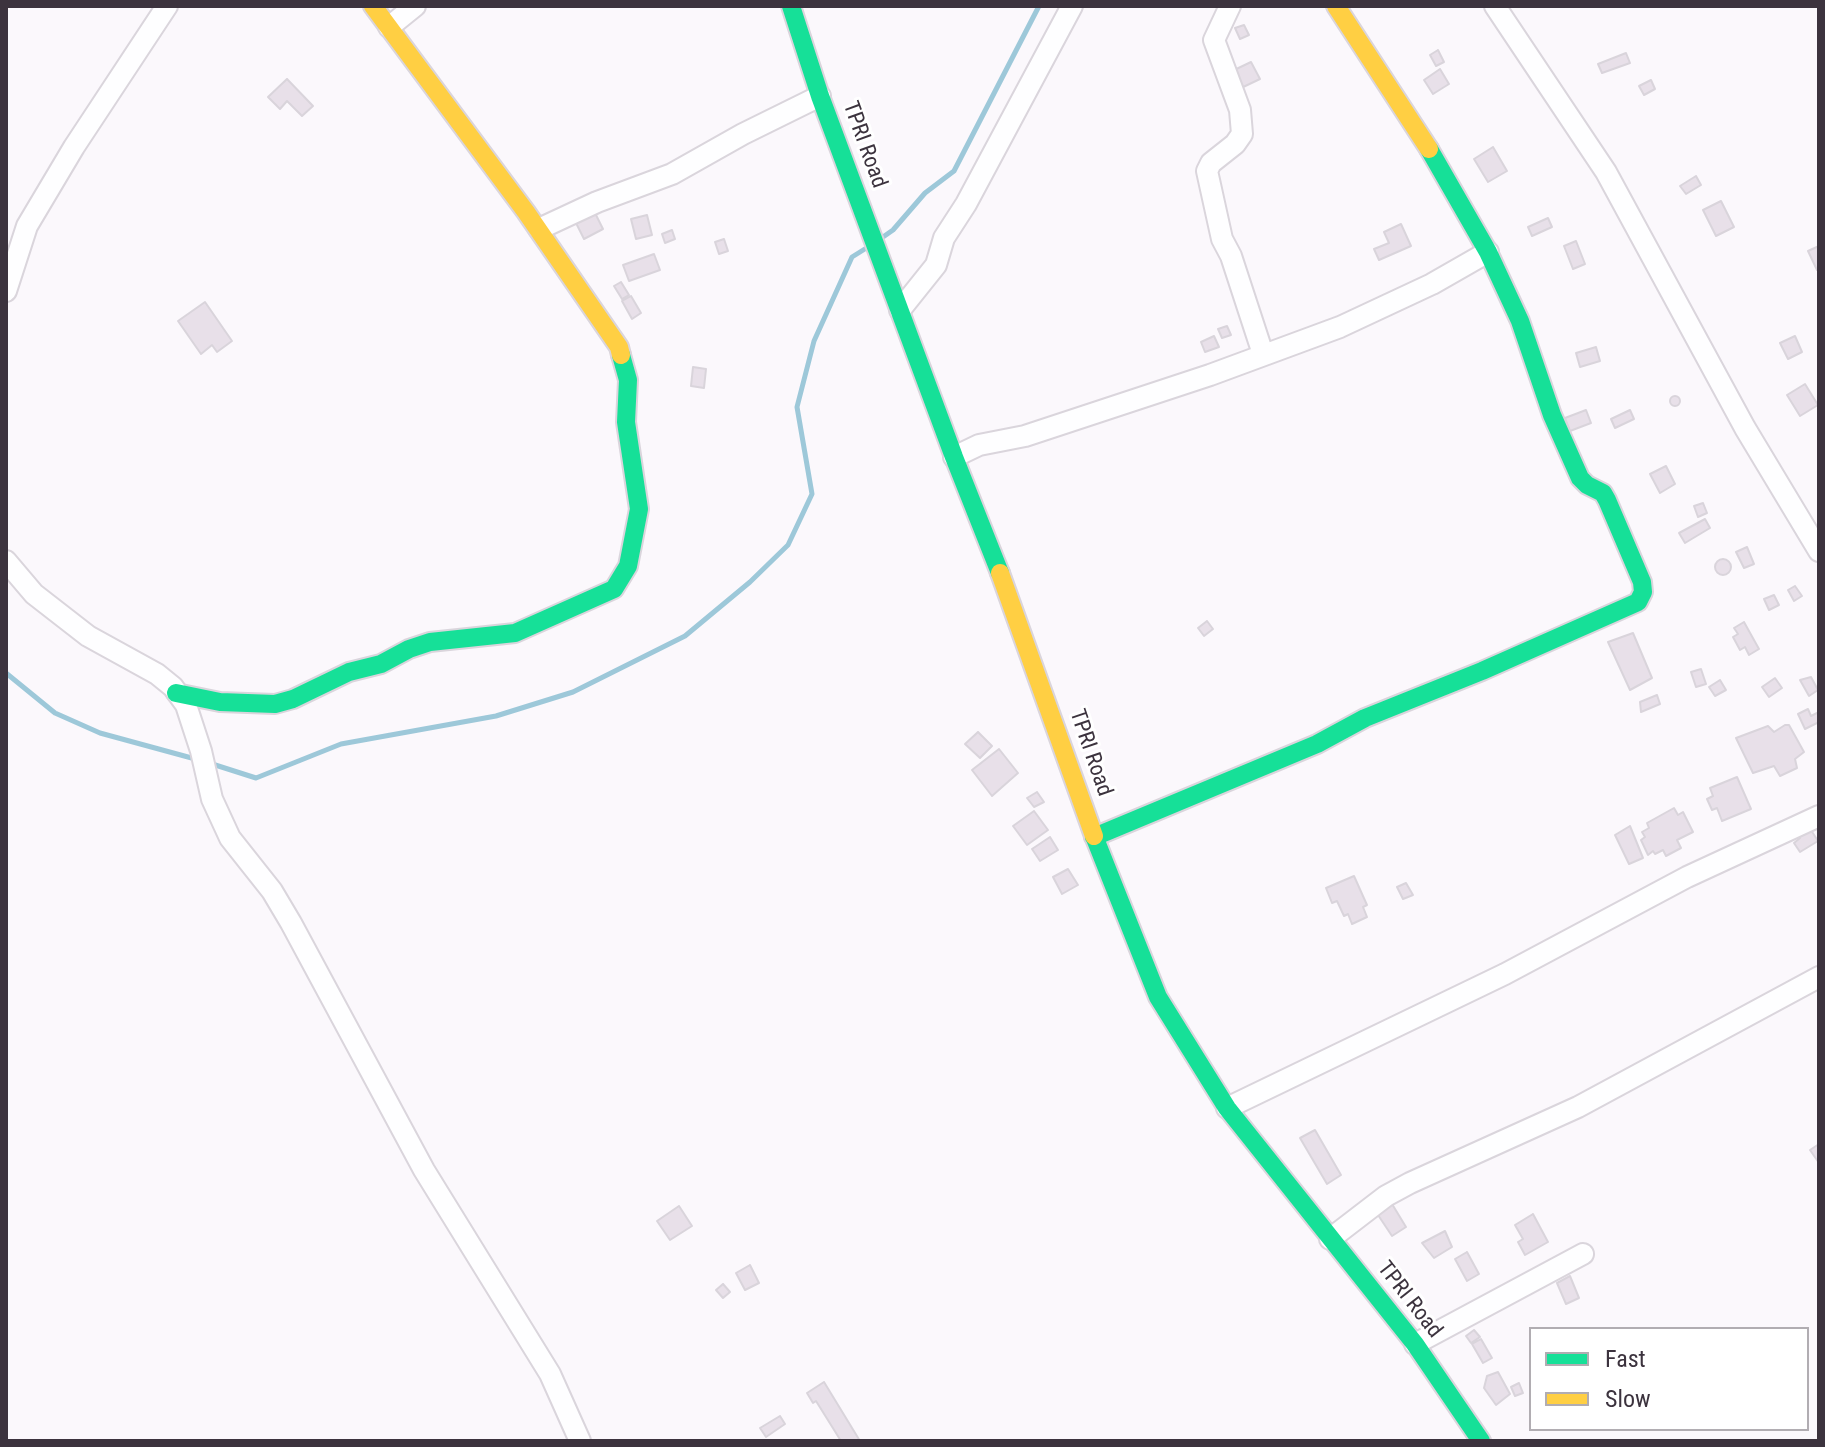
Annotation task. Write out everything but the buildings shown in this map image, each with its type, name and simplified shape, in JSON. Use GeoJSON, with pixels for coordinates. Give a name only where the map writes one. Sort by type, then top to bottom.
{"type":"FeatureCollection","features":[{"type":"Feature","properties":{"kind":"street"},"geometry":{"type":"LineString","coordinates":[[6,291],[27,226],[74,147],[167,6]]}},
{"type":"Feature","properties":{"kind":"street"},"geometry":{"type":"LineString","coordinates":[[176,693],[220,702],[275,704],[293,699],[349,672],[381,664],[430,642],[515,633],[593,600],[619,583],[628,566],[639,509],[626,422],[628,380],[619,347],[539,229],[373,6]]}},
{"type":"Feature","properties":{"kind":"street"},"geometry":{"type":"LineString","coordinates":[[389,27],[415,6]]}},
{"type":"Feature","properties":{"kind":"street","name":"TPRI Road"},"geometry":{"type":"LineString","coordinates":[[791,6],[820,96],[1003,581],[1094,837],[1158,997],[1227,1108],[1415,1344],[1481,1441]]}},
{"type":"Feature","properties":{"kind":"street"},"geometry":{"type":"LineString","coordinates":[[900,310],[936,265],[944,238],[966,204],[1072,6]]}},
{"type":"Feature","properties":{"kind":"street"},"geometry":{"type":"LineString","coordinates":[[1230,6],[1214,40],[1240,110],[1242,134],[1235,144],[1211,163],[1207,171],[1222,239],[1231,256],[1263,354]]}},
{"type":"Feature","properties":{"kind":"street"},"geometry":{"type":"LineString","coordinates":[[1094,837],[1317,744],[1365,718],[1482,671],[1638,602],[1641,597],[1642,582],[1607,500],[1603,493],[1580,478],[1552,415],[1520,321],[1488,252],[1438,163],[1336,6]]}},
{"type":"Feature","properties":{"kind":"street"},"geometry":{"type":"LineString","coordinates":[[1495,6],[1606,172],[1745,428],[1819,551]]}},
{"type":"Feature","properties":{"kind":"street"},"geometry":{"type":"LineString","coordinates":[[539,229],[597,202],[672,174],[820,96]]}},
{"type":"Feature","properties":{"kind":"street"},"geometry":{"type":"LineString","coordinates":[[954,457],[979,445],[1025,436],[1210,375],[1340,327],[1384,308],[1488,252]]}},
{"type":"Feature","properties":{"kind":"street"},"geometry":{"type":"LineString","coordinates":[[6,561],[34,594],[88,636],[157,674],[186,705],[212,799],[230,838],[272,891],[291,923],[424,1170],[550,1374],[580,1441]]}},
{"type":"Feature","properties":{"kind":"street"},"geometry":{"type":"LineString","coordinates":[[1227,1108],[1505,974],[1687,877],[1819,816]]}},
{"type":"Feature","properties":{"kind":"street"},"geometry":{"type":"LineString","coordinates":[[1330,1239],[1386,1196],[1410,1183],[1578,1107],[1819,977]]}},
{"type":"Feature","properties":{"kind":"street"},"geometry":{"type":"LineString","coordinates":[[1415,1344],[1583,1254]]}},
{"type":"Feature","properties":{"kind":"waterway"},"geometry":{"type":"LineString","coordinates":[[883,237],[893,230],[925,193],[954,171],[1039,6]]}},
{"type":"Feature","properties":{"kind":"waterway"},"geometry":{"type":"LineString","coordinates":[[209,763],[256,778],[341,744],[496,716],[573,692],[685,636],[750,582],[788,545],[812,494],[797,407],[814,341],[852,257],[868,247]]}},
{"type":"Feature","properties":{"kind":"waterway"},"geometry":{"type":"LineString","coordinates":[[6,673],[55,713],[100,733],[199,760]]}},
{"type":"Feature","properties":{"kind":"traffic: fast"},"geometry":{"type":"LineString","coordinates":[[791,6],[820,96],[1000,573]]}},
{"type":"Feature","properties":{"kind":"traffic: fast"},"geometry":{"type":"LineString","coordinates":[[1094,837],[1317,744],[1365,718],[1482,671],[1638,602],[1643,592],[1642,582],[1607,500],[1603,493],[1580,478],[1552,415],[1520,321],[1488,252],[1429,149]]}},
{"type":"Feature","properties":{"kind":"traffic: fast"},"geometry":{"type":"LineString","coordinates":[[176,693],[220,702],[275,704],[430,642],[515,633],[614,589],[628,566],[639,509],[626,422],[628,380],[621,355]]}},
{"type":"Feature","properties":{"kind":"traffic: fast"},"geometry":{"type":"LineString","coordinates":[[1094,836],[1158,997],[1227,1108],[1415,1344],[1481,1441]]}},
{"type":"Feature","properties":{"kind":"traffic: slow"},"geometry":{"type":"LineString","coordinates":[[373,6],[526,212],[619,347],[621,355]]}},
{"type":"Feature","properties":{"kind":"traffic: slow"},"geometry":{"type":"LineString","coordinates":[[1336,6],[1429,149]]}},
{"type":"Feature","properties":{"kind":"traffic: slow"},"geometry":{"type":"LineString","coordinates":[[1000,573],[1094,836]]}}]}
